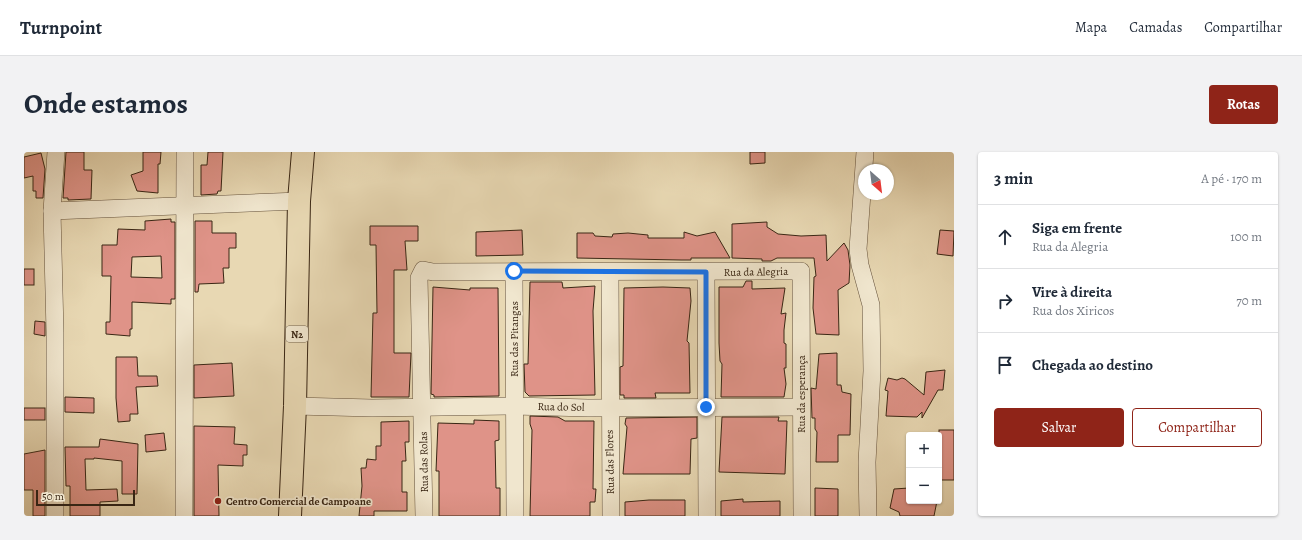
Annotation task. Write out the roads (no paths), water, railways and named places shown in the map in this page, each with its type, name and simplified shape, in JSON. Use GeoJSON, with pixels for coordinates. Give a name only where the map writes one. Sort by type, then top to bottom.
{"type":"FeatureCollection","features":[{"type":"Feature","properties":{"kind":"main road","name":"N2"},"geometry":{"type":"LineString","coordinates":[[290,516],[295,406],[299,201],[302,152]]}},
{"type":"Feature","properties":{"kind":"street"},"geometry":{"type":"LineString","coordinates":[[55,516],[55,332],[52,211],[56,152]]}},
{"type":"Feature","properties":{"kind":"street"},"geometry":{"type":"LineString","coordinates":[[184,516],[185,152]]}},
{"type":"Feature","properties":{"kind":"street"},"geometry":{"type":"LineString","coordinates":[[865,152],[858,249],[860,265],[871,305],[872,370],[867,462],[868,516]]}},
{"type":"Feature","properties":{"kind":"street"},"geometry":{"type":"LineString","coordinates":[[52,211],[299,201]]}},
{"type":"Feature","properties":{"kind":"street","name":"Rua da Alegria"},"geometry":{"type":"LineString","coordinates":[[423,270],[433,272],[801,271]]}},
{"type":"Feature","properties":{"kind":"street","name":"Rua das Rolas"},"geometry":{"type":"LineString","coordinates":[[423,270],[419,278],[423,408],[424,516]]}},
{"type":"Feature","properties":{"kind":"street","name":"Rua das Pitangas"},"geometry":{"type":"LineString","coordinates":[[514,271],[515,516]]}},
{"type":"Feature","properties":{"kind":"street","name":"Rua da esperança"},"geometry":{"type":"LineString","coordinates":[[801,271],[802,516]]}},
{"type":"Feature","properties":{"kind":"street","name":"Rua das Flores"},"geometry":{"type":"LineString","coordinates":[[610,272],[609,407],[611,516]]}},
{"type":"Feature","properties":{"kind":"street"},"geometry":{"type":"LineString","coordinates":[[706,272],[707,516]]}},
{"type":"Feature","properties":{"kind":"street","name":"Rua do Sol"},"geometry":{"type":"LineString","coordinates":[[295,406],[423,408],[514,406],[801,407]]}},
{"type":"Feature","properties":{"kind":"place","name":"Centro Comercial de Campoane"},"geometry":{"type":"Point","coordinates":[218,501]}}]}
